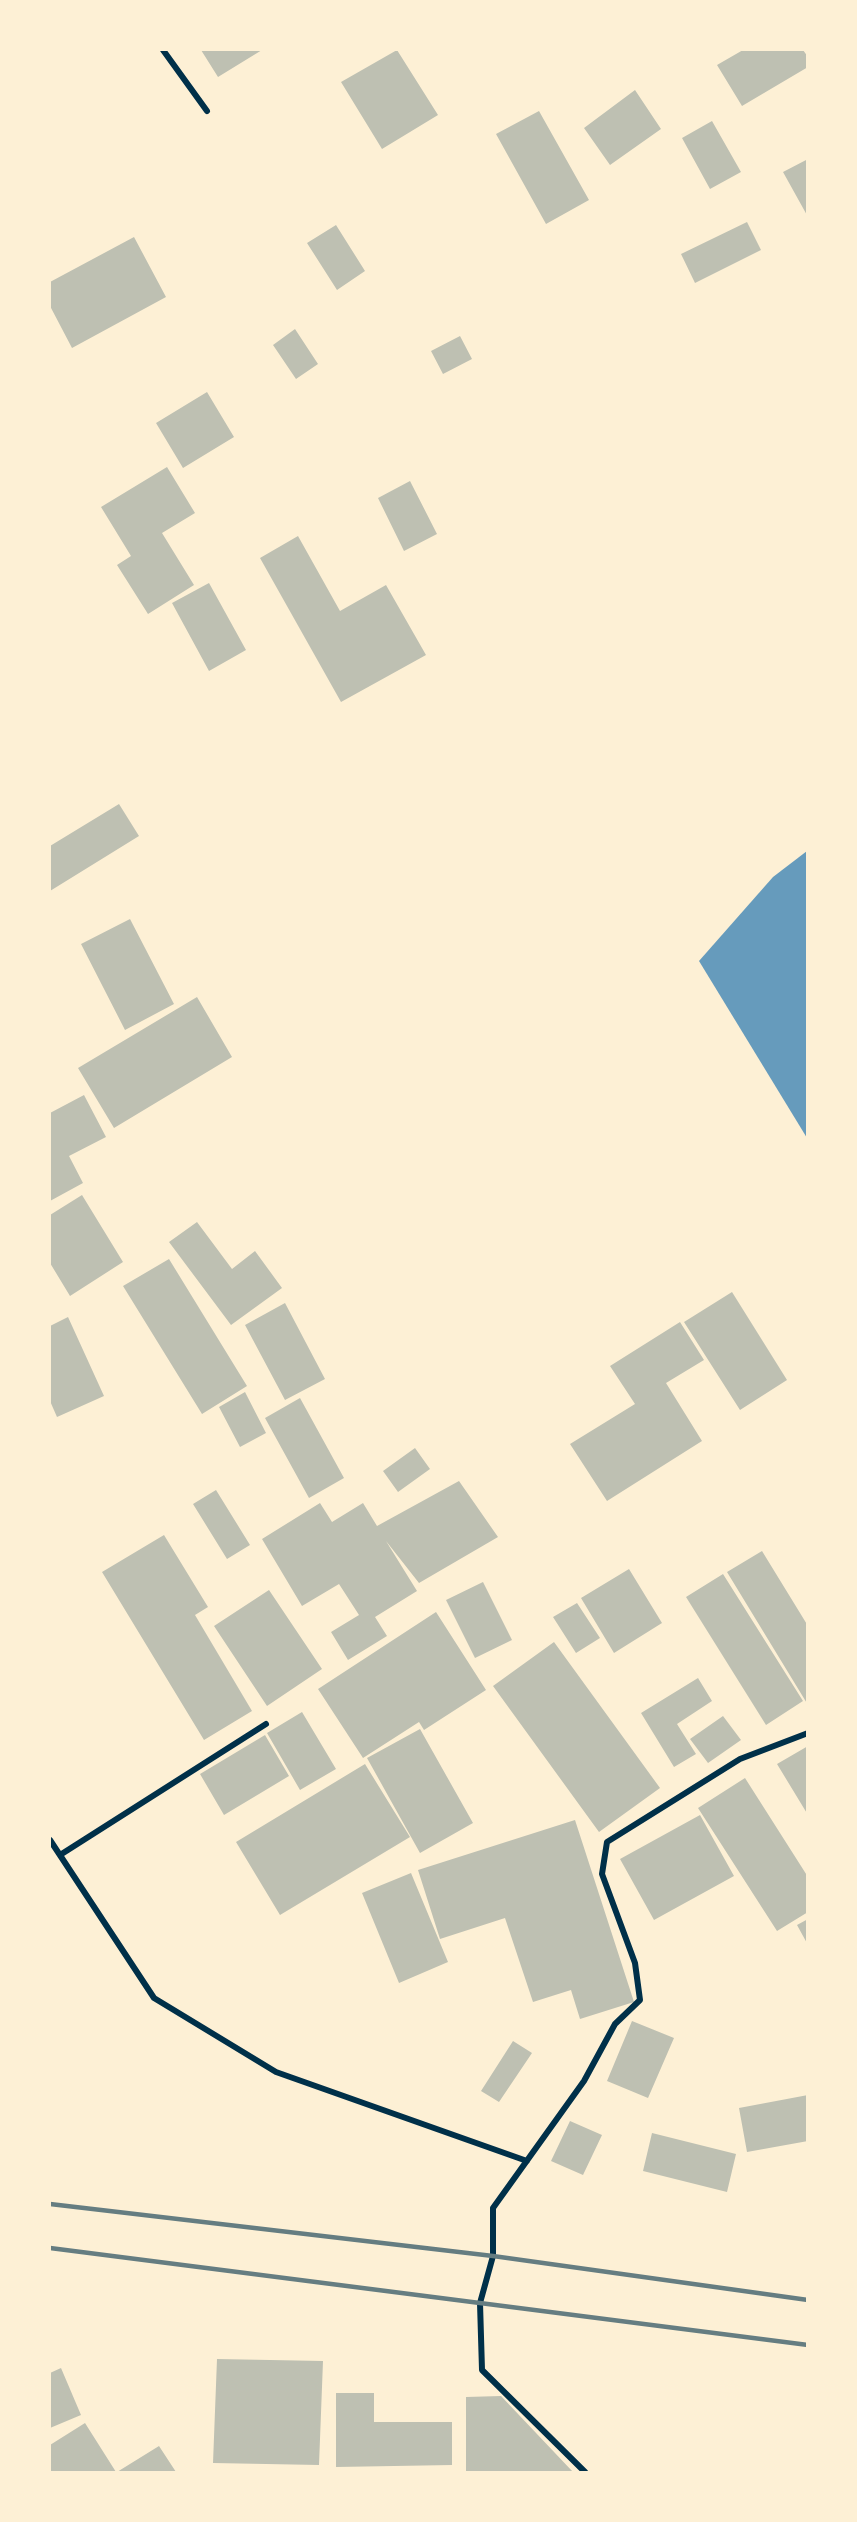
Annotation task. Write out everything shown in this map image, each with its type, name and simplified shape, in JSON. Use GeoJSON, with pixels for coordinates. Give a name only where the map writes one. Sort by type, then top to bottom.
{"type":"FeatureCollection","features":[{"type":"Feature","properties":{"kind":"street"},"geometry":{"type":"LineString","coordinates":[[163,50],[207,111]]}},
{"type":"Feature","properties":{"kind":"street"},"geometry":{"type":"LineString","coordinates":[[60,1856],[266,1724]]}},
{"type":"Feature","properties":{"kind":"street"},"geometry":{"type":"LineString","coordinates":[[585,2472],[483,2370],[480,2303],[493,2256],[493,2208],[584,2081],[615,2024],[640,2000],[635,1963],[602,1874],[607,1842],[740,1759],[807,1733]]}},
{"type":"Feature","properties":{"kind":"street"},"geometry":{"type":"LineString","coordinates":[[50,1840],[154,1998],[276,2072],[527,2161]]}},
{"type":"Feature","properties":{"kind":"water"},"geometry":{"type":"Polygon","coordinates":[[[807,851],[807,1138],[699,961],[773,877],[807,851]]]}},
{"type":"Feature","properties":{"kind":"building"},"geometry":{"type":"Polygon","coordinates":[[[201,50],[262,50],[218,77],[201,50]]]}},
{"type":"Feature","properties":{"kind":"building"},"geometry":{"type":"Polygon","coordinates":[[[397,50],[438,115],[382,149],[341,82],[397,50]]]}},
{"type":"Feature","properties":{"kind":"building"},"geometry":{"type":"Polygon","coordinates":[[[743,50],[803,50],[808,57],[808,67],[742,106],[717,65],[743,50]]]}},
{"type":"Feature","properties":{"kind":"building"},"geometry":{"type":"Polygon","coordinates":[[[635,90],[661,129],[610,165],[584,128],[635,90]]]}},
{"type":"Feature","properties":{"kind":"building"},"geometry":{"type":"Polygon","coordinates":[[[539,111],[589,200],[546,224],[496,134],[539,111]]]}},
{"type":"Feature","properties":{"kind":"building"},"geometry":{"type":"Polygon","coordinates":[[[712,121],[741,172],[710,189],[682,138],[712,121]]]}},
{"type":"Feature","properties":{"kind":"building"},"geometry":{"type":"Polygon","coordinates":[[[808,159],[808,217],[783,172],[808,159]]]}},
{"type":"Feature","properties":{"kind":"building"},"geometry":{"type":"Polygon","coordinates":[[[747,222],[761,250],[695,283],[681,254],[747,222]]]}},
{"type":"Feature","properties":{"kind":"building"},"geometry":{"type":"Polygon","coordinates":[[[336,225],[365,271],[337,290],[307,243],[336,225]]]}},
{"type":"Feature","properties":{"kind":"building"},"geometry":{"type":"Polygon","coordinates":[[[134,237],[166,297],[72,348],[50,306],[50,282],[134,237]]]}},
{"type":"Feature","properties":{"kind":"building"},"geometry":{"type":"Polygon","coordinates":[[[295,329],[318,364],[296,379],[273,345],[295,329]]]}},
{"type":"Feature","properties":{"kind":"building"},"geometry":{"type":"Polygon","coordinates":[[[460,336],[472,359],[443,374],[431,351],[460,336]]]}},
{"type":"Feature","properties":{"kind":"building"},"geometry":{"type":"Polygon","coordinates":[[[207,392],[234,437],[183,468],[156,423],[207,392]]]}},
{"type":"Feature","properties":{"kind":"building"},"geometry":{"type":"Polygon","coordinates":[[[167,467],[195,513],[162,533],[194,585],[148,614],[117,565],[131,556],[101,507],[167,467]]]}},
{"type":"Feature","properties":{"kind":"building"},"geometry":{"type":"Polygon","coordinates":[[[410,481],[437,534],[404,551],[378,498],[410,481]]]}},
{"type":"Feature","properties":{"kind":"building"},"geometry":{"type":"Polygon","coordinates":[[[298,536],[340,611],[386,585],[426,655],[341,702],[260,558],[298,536]]]}},
{"type":"Feature","properties":{"kind":"building"},"geometry":{"type":"Polygon","coordinates":[[[209,583],[246,650],[209,671],[172,603],[209,583]]]}},
{"type":"Feature","properties":{"kind":"building"},"geometry":{"type":"Polygon","coordinates":[[[119,804],[139,836],[50,891],[50,846],[119,804]]]}},
{"type":"Feature","properties":{"kind":"building"},"geometry":{"type":"Polygon","coordinates":[[[130,919],[174,1004],[125,1030],[81,944],[130,919]]]}},
{"type":"Feature","properties":{"kind":"building"},"geometry":{"type":"Polygon","coordinates":[[[197,997],[232,1057],[114,1128],[78,1068],[197,997]]]}},
{"type":"Feature","properties":{"kind":"building"},"geometry":{"type":"Polygon","coordinates":[[[84,1095],[106,1137],[69,1156],[83,1183],[50,1201],[50,1113],[84,1095]]]}},
{"type":"Feature","properties":{"kind":"building"},"geometry":{"type":"Polygon","coordinates":[[[82,1195],[123,1262],[70,1296],[50,1263],[50,1215],[82,1195]]]}},
{"type":"Feature","properties":{"kind":"building"},"geometry":{"type":"Polygon","coordinates":[[[197,1222],[232,1269],[255,1251],[282,1288],[231,1325],[169,1242],[197,1222]]]}},
{"type":"Feature","properties":{"kind":"building"},"geometry":{"type":"Polygon","coordinates":[[[169,1259],[247,1386],[202,1414],[123,1286],[169,1259]]]}},
{"type":"Feature","properties":{"kind":"building"},"geometry":{"type":"Polygon","coordinates":[[[732,1292],[787,1380],[740,1410],[684,1322],[732,1292]]]}},
{"type":"Feature","properties":{"kind":"building"},"geometry":{"type":"Polygon","coordinates":[[[285,1303],[325,1379],[285,1400],[245,1325],[285,1303]]]}},
{"type":"Feature","properties":{"kind":"building"},"geometry":{"type":"Polygon","coordinates":[[[68,1317],[104,1396],[57,1417],[50,1401],[50,1326],[68,1317]]]}},
{"type":"Feature","properties":{"kind":"building"},"geometry":{"type":"Polygon","coordinates":[[[680,1322],[704,1360],[666,1383],[702,1441],[607,1501],[570,1444],[635,1404],[610,1366],[680,1322]]]}},
{"type":"Feature","properties":{"kind":"building"},"geometry":{"type":"Polygon","coordinates":[[[245,1392],[266,1433],[240,1447],[219,1407],[245,1392]]]}},
{"type":"Feature","properties":{"kind":"building"},"geometry":{"type":"Polygon","coordinates":[[[300,1398],[344,1478],[309,1498],[265,1418],[300,1398]]]}},
{"type":"Feature","properties":{"kind":"building"},"geometry":{"type":"Polygon","coordinates":[[[415,1448],[430,1469],[398,1492],[383,1471],[415,1448]]]}},
{"type":"Feature","properties":{"kind":"building"},"geometry":{"type":"Polygon","coordinates":[[[459,1481],[498,1537],[419,1583],[386,1541],[417,1591],[375,1617],[387,1636],[348,1660],[331,1632],[359,1615],[339,1584],[302,1606],[262,1539],[320,1503],[332,1522],[363,1503],[377,1526],[459,1481]]]}},
{"type":"Feature","properties":{"kind":"building"},"geometry":{"type":"Polygon","coordinates":[[[216,1490],[250,1545],[227,1559],[193,1504],[216,1490]]]}},
{"type":"Feature","properties":{"kind":"building"},"geometry":{"type":"Polygon","coordinates":[[[164,1535],[208,1607],[195,1615],[252,1711],[204,1740],[102,1572],[164,1535]]]}},
{"type":"Feature","properties":{"kind":"building"},"geometry":{"type":"Polygon","coordinates":[[[762,1551],[808,1626],[808,1705],[727,1572],[762,1551]]]}},
{"type":"Feature","properties":{"kind":"building"},"geometry":{"type":"Polygon","coordinates":[[[629,1569],[662,1623],[614,1653],[581,1598],[629,1569]]]}},
{"type":"Feature","properties":{"kind":"building"},"geometry":{"type":"Polygon","coordinates":[[[723,1574],[803,1701],[766,1725],[686,1597],[723,1574]]]}},
{"type":"Feature","properties":{"kind":"building"},"geometry":{"type":"Polygon","coordinates":[[[483,1582],[512,1640],[475,1658],[446,1600],[483,1582]]]}},
{"type":"Feature","properties":{"kind":"building"},"geometry":{"type":"Polygon","coordinates":[[[269,1590],[322,1669],[267,1706],[214,1626],[269,1590]]]}},
{"type":"Feature","properties":{"kind":"building"},"geometry":{"type":"Polygon","coordinates":[[[577,1603],[600,1638],[576,1653],[553,1617],[577,1603]]]}},
{"type":"Feature","properties":{"kind":"building"},"geometry":{"type":"Polygon","coordinates":[[[436,1612],[486,1690],[424,1730],[419,1722],[363,1758],[318,1689],[436,1612]]]}},
{"type":"Feature","properties":{"kind":"building"},"geometry":{"type":"Polygon","coordinates":[[[554,1642],[660,1788],[599,1832],[493,1686],[554,1642]]]}},
{"type":"Feature","properties":{"kind":"building"},"geometry":{"type":"Polygon","coordinates":[[[698,1678],[712,1701],[677,1724],[696,1754],[674,1767],[641,1713],[698,1678]]]}},
{"type":"Feature","properties":{"kind":"building"},"geometry":{"type":"Polygon","coordinates":[[[302,1712],[336,1769],[300,1790],[267,1733],[302,1712]]]}},
{"type":"Feature","properties":{"kind":"building"},"geometry":{"type":"Polygon","coordinates":[[[723,1716],[741,1740],[708,1763],[690,1739],[723,1716]]]}},
{"type":"Feature","properties":{"kind":"building"},"geometry":{"type":"Polygon","coordinates":[[[420,1729],[473,1823],[420,1853],[367,1758],[420,1729]]]}},
{"type":"Feature","properties":{"kind":"building"},"geometry":{"type":"Polygon","coordinates":[[[265,1735],[289,1776],[224,1815],[200,1774],[265,1735]]]}},
{"type":"Feature","properties":{"kind":"building"},"geometry":{"type":"Polygon","coordinates":[[[808,1746],[808,1815],[777,1764],[808,1746]]]}},
{"type":"Feature","properties":{"kind":"building"},"geometry":{"type":"Polygon","coordinates":[[[365,1764],[410,1837],[280,1915],[236,1842],[365,1764]]]}},
{"type":"Feature","properties":{"kind":"building"},"geometry":{"type":"Polygon","coordinates":[[[745,1778],[808,1877],[808,1912],[777,1931],[698,1808],[745,1778]]]}},
{"type":"Feature","properties":{"kind":"building"},"geometry":{"type":"Polygon","coordinates":[[[700,1815],[734,1876],[654,1920],[620,1859],[700,1815]]]}},
{"type":"Feature","properties":{"kind":"building"},"geometry":{"type":"Polygon","coordinates":[[[575,1820],[634,2002],[580,2019],[571,1990],[533,2002],[505,1918],[440,1939],[418,1870],[575,1820]]]}},
{"type":"Feature","properties":{"kind":"building"},"geometry":{"type":"Polygon","coordinates":[[[411,1873],[448,1962],[399,1983],[362,1893],[411,1873]]]}},
{"type":"Feature","properties":{"kind":"building"},"geometry":{"type":"Polygon","coordinates":[[[808,1919],[808,1945],[797,1925],[808,1919]]]}},
{"type":"Feature","properties":{"kind":"building"},"geometry":{"type":"Polygon","coordinates":[[[632,2021],[674,2038],[648,2098],[607,2081],[632,2021]]]}},
{"type":"Feature","properties":{"kind":"building"},"geometry":{"type":"Polygon","coordinates":[[[513,2041],[532,2053],[499,2102],[481,2091],[513,2041]]]}},
{"type":"Feature","properties":{"kind":"building"},"geometry":{"type":"Polygon","coordinates":[[[808,2095],[808,2141],[747,2152],[739,2108],[808,2095]]]}},
{"type":"Feature","properties":{"kind":"building"},"geometry":{"type":"Polygon","coordinates":[[[570,2121],[602,2135],[583,2175],[551,2161],[570,2121]]]}},
{"type":"Feature","properties":{"kind":"building"},"geometry":{"type":"Polygon","coordinates":[[[652,2133],[736,2154],[727,2192],[643,2171],[652,2133]]]}},
{"type":"Feature","properties":{"kind":"building"},"geometry":{"type":"Polygon","coordinates":[[[217,2359],[323,2361],[319,2465],[213,2463],[217,2359]]]}},
{"type":"Feature","properties":{"kind":"building"},"geometry":{"type":"Polygon","coordinates":[[[61,2368],[81,2415],[50,2428],[50,2373],[61,2368]]]}},
{"type":"Feature","properties":{"kind":"building"},"geometry":{"type":"Polygon","coordinates":[[[336,2393],[374,2393],[374,2422],[452,2422],[452,2465],[336,2467],[336,2393]]]}},
{"type":"Feature","properties":{"kind":"building"},"geometry":{"type":"Polygon","coordinates":[[[501,2396],[573,2472],[466,2472],[466,2397],[501,2396]]]}},
{"type":"Feature","properties":{"kind":"building"},"geometry":{"type":"Polygon","coordinates":[[[85,2423],[116,2472],[50,2472],[50,2445],[85,2423]]]}},
{"type":"Feature","properties":{"kind":"building"},"geometry":{"type":"Polygon","coordinates":[[[159,2446],[176,2472],[117,2472],[159,2446]]]}},
{"type":"Feature","properties":{"kind":"railway"},"geometry":{"type":"LineString","coordinates":[[50,2204],[493,2256],[808,2300]]}},
{"type":"Feature","properties":{"kind":"railway"},"geometry":{"type":"LineString","coordinates":[[50,2248],[808,2345]]}}]}
